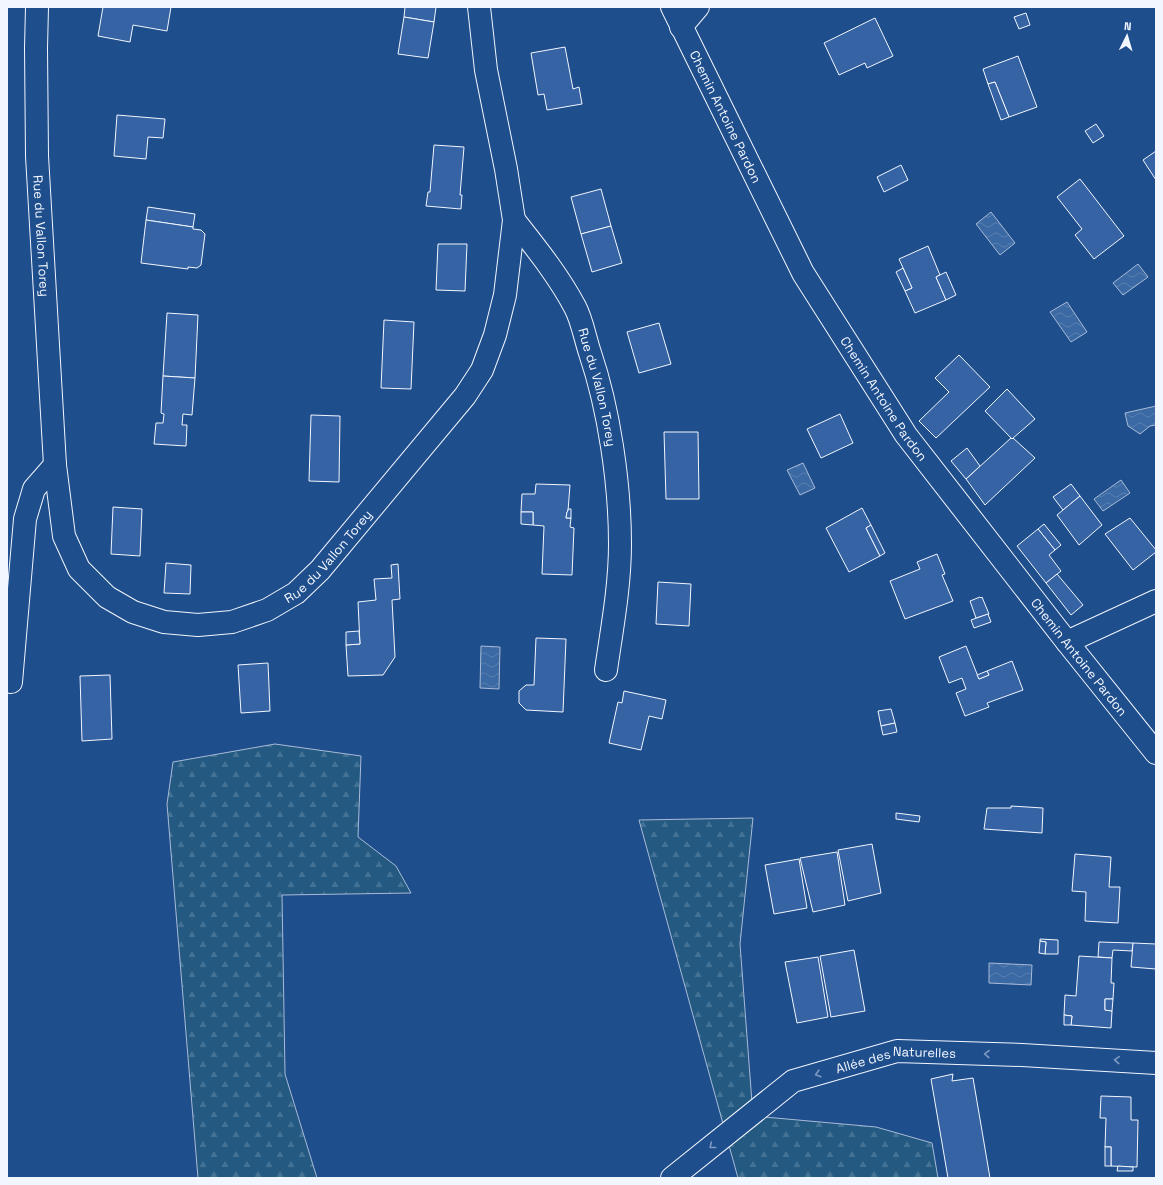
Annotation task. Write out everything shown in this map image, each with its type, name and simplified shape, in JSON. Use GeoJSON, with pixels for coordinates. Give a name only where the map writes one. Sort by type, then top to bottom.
{"type":"FeatureCollection","features":[{"type":"Feature","properties":{"kind":"street","name":"Rue du Vallon Torey"},"geometry":{"type":"LineString","coordinates":[[37,7],[37,156],[55,465],[64,536],[79,569],[107,597],[133,612],[164,622],[198,625],[232,622],[267,610],[296,593],[320,570],[465,396],[482,370],[495,335],[504,295],[514,220],[506,169],[486,70],[479,7]]}},
{"type":"Feature","properties":{"kind":"street","name":"Chemin Antoine Pardon"},"geometry":{"type":"LineString","coordinates":[[672,7],[803,273],[906,435],[1067,642],[1156,752]]}},
{"type":"Feature","properties":{"kind":"street"},"geometry":{"type":"LineString","coordinates":[[681,27],[698,7]]}},
{"type":"Feature","properties":{"kind":"street","name":"Rue du Vallon Torey"},"geometry":{"type":"LineString","coordinates":[[514,220],[547,261],[575,308],[597,373],[609,427],[618,490],[620,544],[616,601],[606,670]]}},
{"type":"Feature","properties":{"kind":"street"},"geometry":{"type":"LineString","coordinates":[[11,682],[25,519],[34,489],[55,465]]}},
{"type":"Feature","properties":{"kind":"street"},"geometry":{"type":"LineString","coordinates":[[1067,642],[1156,601]]}},
{"type":"Feature","properties":{"kind":"street","name":"Allée des Naturelles"},"geometry":{"type":"LineString","coordinates":[[672,1178],[793,1081],[897,1051],[1022,1055],[1156,1063]]}},
{"type":"Feature","properties":{"kind":"green space"},"geometry":{"type":"Polygon","coordinates":[[[275,744],[361,756],[358,837],[396,866],[411,893],[282,895],[285,1074],[317,1178],[198,1178],[167,804],[173,762],[275,744]]]}},
{"type":"Feature","properties":{"kind":"green space"},"geometry":{"type":"Polygon","coordinates":[[[753,818],[740,944],[753,1116],[876,1127],[932,1143],[938,1178],[738,1178],[639,820],[753,818]]]}},
{"type":"Feature","properties":{"kind":"water"},"geometry":{"type":"Polygon","coordinates":[[[991,212],[1015,243],[1000,255],[976,224],[991,212]]]}},
{"type":"Feature","properties":{"kind":"water"},"geometry":{"type":"Polygon","coordinates":[[[1138,264],[1148,277],[1123,295],[1113,283],[1138,264]]]}},
{"type":"Feature","properties":{"kind":"water"},"geometry":{"type":"Polygon","coordinates":[[[1067,302],[1087,332],[1071,342],[1050,312],[1067,302]]]}},
{"type":"Feature","properties":{"kind":"water"},"geometry":{"type":"Polygon","coordinates":[[[1156,406],[1156,425],[1150,426],[1140,434],[1128,426],[1125,413],[1156,406]]]}},
{"type":"Feature","properties":{"kind":"water"},"geometry":{"type":"Polygon","coordinates":[[[803,463],[815,488],[800,495],[787,470],[803,463]]]}},
{"type":"Feature","properties":{"kind":"water"},"geometry":{"type":"Polygon","coordinates":[[[1121,480],[1130,493],[1103,511],[1094,499],[1121,480]]]}},
{"type":"Feature","properties":{"kind":"water"},"geometry":{"type":"Polygon","coordinates":[[[481,646],[500,647],[499,689],[480,688],[481,646]]]}},
{"type":"Feature","properties":{"kind":"water"},"geometry":{"type":"Polygon","coordinates":[[[989,963],[1032,965],[1031,985],[989,983],[989,963]]]}},
{"type":"Feature","properties":{"kind":"building"},"geometry":{"type":"Polygon","coordinates":[[[103,7],[171,7],[167,31],[133,25],[130,42],[98,36],[103,7]]]}},
{"type":"Feature","properties":{"kind":"building"},"geometry":{"type":"Polygon","coordinates":[[[405,7],[436,7],[434,22],[404,17],[405,7]]]}},
{"type":"Feature","properties":{"kind":"building"},"geometry":{"type":"Polygon","coordinates":[[[1026,13],[1030,25],[1019,29],[1014,17],[1026,13]]]}},
{"type":"Feature","properties":{"kind":"building"},"geometry":{"type":"Polygon","coordinates":[[[404,17],[434,22],[428,58],[398,54],[404,17]]]}},
{"type":"Feature","properties":{"kind":"building"},"geometry":{"type":"Polygon","coordinates":[[[875,18],[893,56],[867,68],[865,63],[839,75],[824,43],[875,18]]]}},
{"type":"Feature","properties":{"kind":"building"},"geometry":{"type":"Polygon","coordinates":[[[565,47],[573,89],[579,87],[582,104],[547,110],[544,94],[538,95],[531,53],[565,47]]]}},
{"type":"Feature","properties":{"kind":"building"},"geometry":{"type":"Polygon","coordinates":[[[1018,56],[1037,107],[1009,117],[995,82],[988,84],[983,69],[1018,56]]]}},
{"type":"Feature","properties":{"kind":"building"},"geometry":{"type":"Polygon","coordinates":[[[995,82],[1009,117],[1001,120],[988,84],[995,82]]]}},
{"type":"Feature","properties":{"kind":"building"},"geometry":{"type":"Polygon","coordinates":[[[117,115],[165,119],[163,138],[148,137],[146,159],[114,156],[117,115]]]}},
{"type":"Feature","properties":{"kind":"building"},"geometry":{"type":"Polygon","coordinates":[[[1096,124],[1104,136],[1093,143],[1085,131],[1096,124]]]}},
{"type":"Feature","properties":{"kind":"building"},"geometry":{"type":"Polygon","coordinates":[[[434,145],[464,147],[460,195],[462,195],[461,209],[426,206],[428,192],[430,192],[434,145]]]}},
{"type":"Feature","properties":{"kind":"building"},"geometry":{"type":"Polygon","coordinates":[[[1156,151],[1156,180],[1143,160],[1156,151]]]}},
{"type":"Feature","properties":{"kind":"building"},"geometry":{"type":"Polygon","coordinates":[[[901,165],[908,180],[884,192],[877,177],[901,165]]]}},
{"type":"Feature","properties":{"kind":"building"},"geometry":{"type":"Polygon","coordinates":[[[1080,179],[1124,236],[1094,259],[1075,235],[1082,229],[1057,197],[1080,179]]]}},
{"type":"Feature","properties":{"kind":"building"},"geometry":{"type":"Polygon","coordinates":[[[601,189],[611,226],[581,234],[571,197],[601,189]]]}},
{"type":"Feature","properties":{"kind":"building"},"geometry":{"type":"Polygon","coordinates":[[[148,207],[195,214],[193,227],[146,220],[148,207]]]}},
{"type":"Feature","properties":{"kind":"building"},"geometry":{"type":"Polygon","coordinates":[[[146,220],[193,227],[193,229],[201,230],[205,234],[201,265],[197,268],[188,267],[188,269],[141,263],[146,220]]]}},
{"type":"Feature","properties":{"kind":"building"},"geometry":{"type":"Polygon","coordinates":[[[611,226],[622,263],[592,272],[581,234],[611,226]]]}},
{"type":"Feature","properties":{"kind":"building"},"geometry":{"type":"Polygon","coordinates":[[[438,244],[467,244],[465,291],[436,290],[438,244]]]}},
{"type":"Feature","properties":{"kind":"building"},"geometry":{"type":"Polygon","coordinates":[[[928,246],[940,275],[936,277],[946,300],[915,313],[905,291],[912,288],[899,259],[928,246]]]}},
{"type":"Feature","properties":{"kind":"building"},"geometry":{"type":"Polygon","coordinates":[[[903,268],[912,288],[905,291],[896,272],[903,268]]]}},
{"type":"Feature","properties":{"kind":"building"},"geometry":{"type":"Polygon","coordinates":[[[946,272],[956,295],[946,300],[936,277],[946,272]]]}},
{"type":"Feature","properties":{"kind":"building"},"geometry":{"type":"Polygon","coordinates":[[[167,313],[198,315],[195,378],[163,376],[167,313]]]}},
{"type":"Feature","properties":{"kind":"building"},"geometry":{"type":"Polygon","coordinates":[[[384,320],[414,322],[411,389],[381,388],[384,320]]]}},
{"type":"Feature","properties":{"kind":"building"},"geometry":{"type":"Polygon","coordinates":[[[659,323],[671,364],[639,373],[627,332],[659,323]]]}},
{"type":"Feature","properties":{"kind":"building"},"geometry":{"type":"Polygon","coordinates":[[[959,355],[990,387],[936,438],[919,421],[949,392],[935,378],[959,355]]]}},
{"type":"Feature","properties":{"kind":"building"},"geometry":{"type":"Polygon","coordinates":[[[163,376],[195,378],[192,415],[183,414],[182,425],[187,425],[186,446],[154,444],[156,423],[163,423],[164,414],[161,413],[163,376]]]}},
{"type":"Feature","properties":{"kind":"building"},"geometry":{"type":"Polygon","coordinates":[[[1007,389],[1035,419],[1012,439],[985,411],[1007,389]]]}},
{"type":"Feature","properties":{"kind":"building"},"geometry":{"type":"Polygon","coordinates":[[[840,414],[853,443],[821,458],[807,429],[840,414]]]}},
{"type":"Feature","properties":{"kind":"building"},"geometry":{"type":"Polygon","coordinates":[[[311,415],[340,416],[339,482],[309,481],[311,415]]]}},
{"type":"Feature","properties":{"kind":"building"},"geometry":{"type":"Polygon","coordinates":[[[664,432],[698,432],[699,499],[666,499],[664,432]]]}},
{"type":"Feature","properties":{"kind":"building"},"geometry":{"type":"Polygon","coordinates":[[[1011,438],[1013,438],[1035,458],[985,505],[966,479],[1011,438]]]}},
{"type":"Feature","properties":{"kind":"building"},"geometry":{"type":"Polygon","coordinates":[[[967,448],[980,466],[966,479],[951,461],[967,448]]]}},
{"type":"Feature","properties":{"kind":"building"},"geometry":{"type":"Polygon","coordinates":[[[536,484],[570,485],[566,518],[571,518],[570,527],[574,528],[572,575],[542,574],[544,526],[533,525],[533,512],[521,512],[522,494],[535,494],[536,484]]]}},
{"type":"Feature","properties":{"kind":"building"},"geometry":{"type":"Polygon","coordinates":[[[1071,484],[1080,496],[1063,510],[1053,497],[1071,484]]]}},
{"type":"Feature","properties":{"kind":"building"},"geometry":{"type":"Polygon","coordinates":[[[1080,496],[1102,525],[1079,545],[1057,515],[1080,496]]]}},
{"type":"Feature","properties":{"kind":"building"},"geometry":{"type":"Polygon","coordinates":[[[113,507],[142,509],[140,556],[111,554],[113,507]]]}},
{"type":"Feature","properties":{"kind":"building"},"geometry":{"type":"Polygon","coordinates":[[[862,508],[871,525],[866,528],[880,556],[849,572],[826,528],[862,508]]]}},
{"type":"Feature","properties":{"kind":"building"},"geometry":{"type":"Polygon","coordinates":[[[568,509],[571,509],[571,518],[566,518],[568,509]]]}},
{"type":"Feature","properties":{"kind":"building"},"geometry":{"type":"Polygon","coordinates":[[[521,512],[533,512],[533,525],[521,524],[521,512]]]}},
{"type":"Feature","properties":{"kind":"building"},"geometry":{"type":"Polygon","coordinates":[[[1130,518],[1156,550],[1156,552],[1133,570],[1105,534],[1130,518]]]}},
{"type":"Feature","properties":{"kind":"building"},"geometry":{"type":"Polygon","coordinates":[[[1044,524],[1061,545],[1055,550],[1038,529],[1044,524]]]}},
{"type":"Feature","properties":{"kind":"building"},"geometry":{"type":"Polygon","coordinates":[[[871,525],[885,553],[880,556],[866,528],[871,525]]]}},
{"type":"Feature","properties":{"kind":"building"},"geometry":{"type":"Polygon","coordinates":[[[1038,529],[1055,550],[1049,555],[1061,571],[1046,583],[1017,546],[1038,529]]]}},
{"type":"Feature","properties":{"kind":"building"},"geometry":{"type":"Polygon","coordinates":[[[937,554],[945,574],[942,575],[953,601],[905,619],[890,581],[920,569],[917,562],[937,554]]]}},
{"type":"Feature","properties":{"kind":"building"},"geometry":{"type":"Polygon","coordinates":[[[166,563],[191,565],[190,594],[164,593],[166,563]]]}},
{"type":"Feature","properties":{"kind":"building"},"geometry":{"type":"Polygon","coordinates":[[[398,564],[400,599],[392,600],[395,657],[383,675],[348,676],[346,645],[360,644],[358,602],[376,600],[374,579],[392,578],[391,565],[398,564]]]}},
{"type":"Feature","properties":{"kind":"building"},"geometry":{"type":"Polygon","coordinates":[[[1057,574],[1083,605],[1071,615],[1046,583],[1057,574]]]}},
{"type":"Feature","properties":{"kind":"building"},"geometry":{"type":"Polygon","coordinates":[[[658,582],[691,584],[689,626],[656,624],[658,582]]]}},
{"type":"Feature","properties":{"kind":"building"},"geometry":{"type":"Polygon","coordinates":[[[982,597],[989,614],[976,618],[970,601],[982,597]]]}},
{"type":"Feature","properties":{"kind":"building"},"geometry":{"type":"Polygon","coordinates":[[[988,614],[991,622],[974,628],[971,620],[988,614]]]}},
{"type":"Feature","properties":{"kind":"building"},"geometry":{"type":"Polygon","coordinates":[[[359,631],[360,644],[346,645],[346,632],[359,631]]]}},
{"type":"Feature","properties":{"kind":"building"},"geometry":{"type":"Polygon","coordinates":[[[536,638],[566,639],[563,712],[526,710],[519,703],[519,691],[526,685],[534,685],[536,638]]]}},
{"type":"Feature","properties":{"kind":"building"},"geometry":{"type":"Polygon","coordinates":[[[966,646],[979,679],[989,675],[987,671],[1012,661],[1023,690],[987,703],[989,707],[965,716],[956,693],[966,689],[962,678],[949,683],[939,657],[966,646]]]}},
{"type":"Feature","properties":{"kind":"building"},"geometry":{"type":"Polygon","coordinates":[[[268,663],[270,711],[241,713],[238,665],[268,663]]]}},
{"type":"Feature","properties":{"kind":"building"},"geometry":{"type":"Polygon","coordinates":[[[987,671],[989,675],[979,679],[977,675],[987,671]]]}},
{"type":"Feature","properties":{"kind":"building"},"geometry":{"type":"Polygon","coordinates":[[[110,675],[112,739],[82,741],[80,676],[110,675]]]}},
{"type":"Feature","properties":{"kind":"building"},"geometry":{"type":"Polygon","coordinates":[[[624,691],[666,700],[662,719],[649,716],[641,750],[609,743],[618,702],[622,703],[624,691]]]}},
{"type":"Feature","properties":{"kind":"building"},"geometry":{"type":"Polygon","coordinates":[[[891,709],[895,723],[881,726],[878,711],[891,709]]]}},
{"type":"Feature","properties":{"kind":"building"},"geometry":{"type":"Polygon","coordinates":[[[895,723],[897,732],[883,735],[881,726],[895,723]]]}},
{"type":"Feature","properties":{"kind":"building"},"geometry":{"type":"Polygon","coordinates":[[[1011,806],[1043,808],[1042,833],[984,829],[987,808],[1011,808],[1011,806]]]}},
{"type":"Feature","properties":{"kind":"building"},"geometry":{"type":"Polygon","coordinates":[[[896,813],[920,816],[919,822],[896,819],[896,813]]]}},
{"type":"Feature","properties":{"kind":"building"},"geometry":{"type":"Polygon","coordinates":[[[872,844],[881,893],[848,901],[838,850],[872,844]]]}},
{"type":"Feature","properties":{"kind":"building"},"geometry":{"type":"Polygon","coordinates":[[[837,852],[845,905],[813,912],[800,858],[837,852]]]}},
{"type":"Feature","properties":{"kind":"building"},"geometry":{"type":"Polygon","coordinates":[[[1075,854],[1111,857],[1109,887],[1120,887],[1118,923],[1085,921],[1086,892],[1072,891],[1075,854]]]}},
{"type":"Feature","properties":{"kind":"building"},"geometry":{"type":"Polygon","coordinates":[[[799,859],[807,908],[774,914],[765,865],[799,859]]]}},
{"type":"Feature","properties":{"kind":"building"},"geometry":{"type":"Polygon","coordinates":[[[1040,939],[1058,940],[1058,954],[1045,954],[1046,942],[1040,941],[1040,939]]]}},
{"type":"Feature","properties":{"kind":"building"},"geometry":{"type":"Polygon","coordinates":[[[1040,941],[1046,942],[1045,954],[1039,953],[1040,941]]]}},
{"type":"Feature","properties":{"kind":"building"},"geometry":{"type":"Polygon","coordinates":[[[1099,942],[1133,943],[1132,951],[1113,950],[1112,958],[1098,957],[1099,942]]]}},
{"type":"Feature","properties":{"kind":"building"},"geometry":{"type":"Polygon","coordinates":[[[1133,943],[1156,944],[1156,969],[1131,967],[1133,943]]]}},
{"type":"Feature","properties":{"kind":"building"},"geometry":{"type":"Polygon","coordinates":[[[854,950],[865,1011],[831,1017],[820,956],[854,950]]]}},
{"type":"Feature","properties":{"kind":"building"},"geometry":{"type":"Polygon","coordinates":[[[1079,956],[1112,958],[1111,983],[1114,983],[1113,999],[1105,999],[1105,1010],[1112,1011],[1111,1028],[1071,1025],[1072,1016],[1064,1015],[1065,995],[1076,996],[1079,956]]]}},
{"type":"Feature","properties":{"kind":"building"},"geometry":{"type":"Polygon","coordinates":[[[818,957],[828,1017],[797,1023],[785,962],[818,957]]]}},
{"type":"Feature","properties":{"kind":"building"},"geometry":{"type":"Polygon","coordinates":[[[1105,999],[1113,999],[1112,1011],[1105,1010],[1105,999]]]}},
{"type":"Feature","properties":{"kind":"building"},"geometry":{"type":"Polygon","coordinates":[[[1064,1015],[1072,1016],[1071,1025],[1064,1025],[1064,1015]]]}},
{"type":"Feature","properties":{"kind":"building"},"geometry":{"type":"Polygon","coordinates":[[[953,1074],[952,1081],[973,1078],[990,1178],[948,1178],[931,1079],[953,1074]]]}},
{"type":"Feature","properties":{"kind":"building"},"geometry":{"type":"Polygon","coordinates":[[[1101,1096],[1131,1097],[1131,1120],[1138,1120],[1137,1167],[1111,1166],[1111,1147],[1105,1147],[1106,1118],[1100,1118],[1101,1096]]]}},
{"type":"Feature","properties":{"kind":"building"},"geometry":{"type":"Polygon","coordinates":[[[1105,1147],[1111,1147],[1111,1166],[1105,1166],[1105,1147]]]}},
{"type":"Feature","properties":{"kind":"building"},"geometry":{"type":"Polygon","coordinates":[[[1118,1166],[1133,1167],[1133,1171],[1117,1171],[1118,1166]]]}}]}
